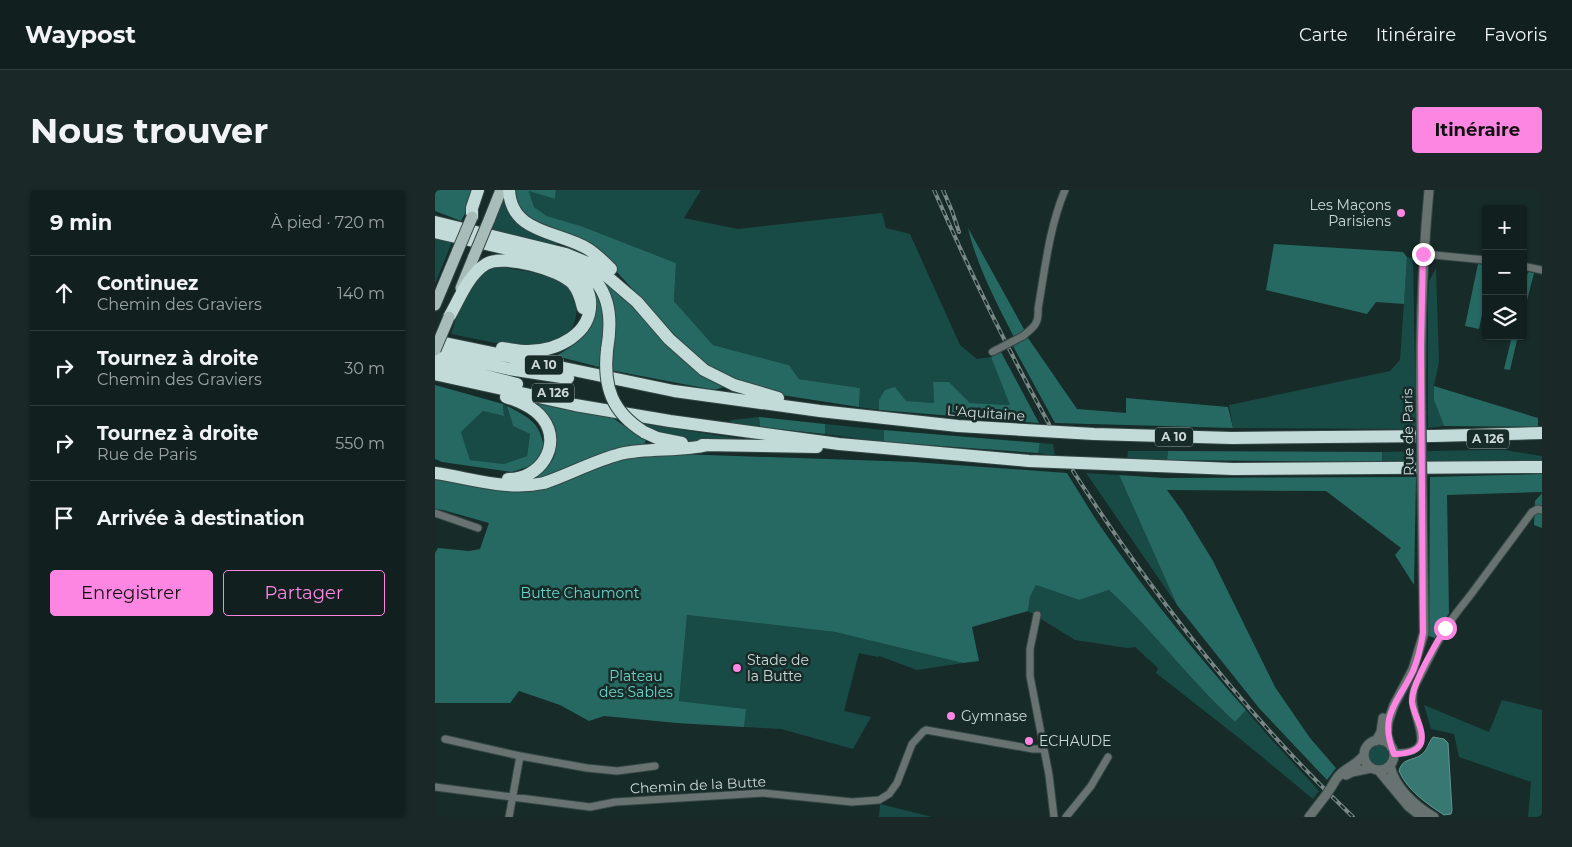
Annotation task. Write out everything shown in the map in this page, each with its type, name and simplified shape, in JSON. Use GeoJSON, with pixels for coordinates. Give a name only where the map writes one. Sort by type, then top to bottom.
{"type":"FeatureCollection","features":[{"type":"Feature","properties":{"kind":"highway"},"geometry":{"type":"LineString","coordinates":[[472,217],[471,208],[477,190]]}},
{"type":"Feature","properties":{"kind":"highway"},"geometry":{"type":"LineString","coordinates":[[509,190],[513,206],[521,219],[537,229],[572,242],[592,252],[608,266],[631,292],[637,302]]}},
{"type":"Feature","properties":{"kind":"highway"},"geometry":{"type":"LineString","coordinates":[[435,216],[459,224],[471,231]]}},
{"type":"Feature","properties":{"kind":"highway"},"geometry":{"type":"LineString","coordinates":[[435,222],[578,258],[603,272],[637,302],[669,338],[703,370],[744,389],[805,403],[820,412]]}},
{"type":"Feature","properties":{"kind":"highway"},"geometry":{"type":"LineString","coordinates":[[435,232],[561,264],[580,276],[589,297],[590,307],[589,317],[585,325],[568,340],[551,348],[527,351],[435,337]]}},
{"type":"Feature","properties":{"kind":"highway"},"geometry":{"type":"LineString","coordinates":[[533,256],[539,255],[573,263],[583,269],[597,283],[607,303],[609,312],[606,375],[612,399],[625,418],[643,432],[672,442],[709,445],[809,448],[839,444]]}},
{"type":"Feature","properties":{"kind":"highway"},"geometry":{"type":"LineString","coordinates":[[449,317],[473,275],[480,268],[488,263],[510,261],[556,273],[572,283],[578,290],[583,309],[575,335]]}},
{"type":"Feature","properties":{"kind":"highway","name":"L'Aquitaine"},"geometry":{"type":"LineString","coordinates":[[435,342],[652,387],[820,412],[978,427],[1152,437],[1272,438],[1542,433]]}},
{"type":"Feature","properties":{"kind":"highway","name":"A 126"},"geometry":{"type":"LineString","coordinates":[[435,351],[526,371],[625,386],[652,387]]}},
{"type":"Feature","properties":{"kind":"highway","name":"A 126"},"geometry":{"type":"LineString","coordinates":[[435,363],[670,421]]}},
{"type":"Feature","properties":{"kind":"highway","name":"A 10"},"geometry":{"type":"LineString","coordinates":[[435,374],[575,405],[670,421],[839,444],[1029,462],[1316,470],[1542,467]]}},
{"type":"Feature","properties":{"kind":"highway"},"geometry":{"type":"LineString","coordinates":[[435,466],[496,478],[514,479],[530,474],[537,469],[546,456],[549,431],[538,414],[523,403],[487,391],[472,383]]}},
{"type":"Feature","properties":{"kind":"highway","name":"A 126"},"geometry":{"type":"LineString","coordinates":[[1434,436],[1452,440],[1542,438]]}},
{"type":"Feature","properties":{"kind":"highway"},"geometry":{"type":"LineString","coordinates":[[435,473],[510,486],[544,484],[621,454],[697,448],[709,445]]}},
{"type":"Feature","properties":{"kind":"main road"},"geometry":{"type":"LineString","coordinates":[[435,305],[483,190]]}},
{"type":"Feature","properties":{"kind":"main road"},"geometry":{"type":"LineString","coordinates":[[435,351],[501,190]]}},
{"type":"Feature","properties":{"kind":"street"},"geometry":{"type":"LineString","coordinates":[[992,352],[1023,336],[1035,327],[1039,318],[1038,309],[1049,244],[1057,210],[1065,190]]}},
{"type":"Feature","properties":{"kind":"street","name":"Rue de Paris"},"geometry":{"type":"LineString","coordinates":[[1392,750],[1387,734],[1388,722],[1394,705],[1413,669],[1423,633],[1421,347],[1423,254],[1429,190]]}},
{"type":"Feature","properties":{"kind":"street"},"geometry":{"type":"LineString","coordinates":[[1423,254],[1482,260]]}},
{"type":"Feature","properties":{"kind":"street"},"geometry":{"type":"LineString","coordinates":[[1527,267],[1542,270]]}},
{"type":"Feature","properties":{"kind":"street"},"geometry":{"type":"LineString","coordinates":[[1309,817],[1341,772],[1357,763],[1364,755],[1368,745],[1376,741],[1384,742],[1392,750],[1409,752],[1421,744],[1421,732],[1412,703],[1413,691],[1445,628],[1532,512],[1538,509],[1542,510]]}},
{"type":"Feature","properties":{"kind":"street"},"geometry":{"type":"LineString","coordinates":[[435,513],[478,528]]}},
{"type":"Feature","properties":{"kind":"street","name":"Rue de Paris"},"geometry":{"type":"LineString","coordinates":[[1376,741],[1389,701],[1408,668],[1424,611]]}},
{"type":"Feature","properties":{"kind":"street"},"geometry":{"type":"LineString","coordinates":[[1037,615],[1030,649],[1030,676],[1049,775],[1054,817]]}},
{"type":"Feature","properties":{"kind":"street","name":"Chemin de la Butte"},"geometry":{"type":"LineString","coordinates":[[512,796],[590,807],[615,802],[763,793],[867,802],[879,800],[889,794],[897,783],[911,744],[926,730],[1033,749],[1044,749]]}},
{"type":"Feature","properties":{"kind":"street"},"geometry":{"type":"LineString","coordinates":[[445,739],[520,756],[587,768],[617,771],[655,766]]}},
{"type":"Feature","properties":{"kind":"street"},"geometry":{"type":"LineString","coordinates":[[1332,786],[1352,772],[1385,769],[1393,760],[1392,750]]}},
{"type":"Feature","properties":{"kind":"street"},"geometry":{"type":"LineString","coordinates":[[1364,755],[1367,765],[1375,769],[1409,807],[1423,817]]}},
{"type":"Feature","properties":{"kind":"street"},"geometry":{"type":"LineString","coordinates":[[509,817],[520,756]]}},
{"type":"Feature","properties":{"kind":"street"},"geometry":{"type":"LineString","coordinates":[[1066,817],[1091,786],[1108,757]]}},
{"type":"Feature","properties":{"kind":"street"},"geometry":{"type":"LineString","coordinates":[[1390,765],[1393,776],[1401,789],[1433,817]]}},
{"type":"Feature","properties":{"kind":"street"},"geometry":{"type":"LineString","coordinates":[[435,787],[512,796]]}},
{"type":"Feature","properties":{"kind":"green space"},"geometry":{"type":"Polygon","coordinates":[[[435,190],[473,190],[472,201],[461,221],[435,211],[435,190]]]}},
{"type":"Feature","properties":{"kind":"green space"},"geometry":{"type":"Polygon","coordinates":[[[513,190],[556,190],[555,199],[529,191],[534,207],[547,216],[581,226],[676,263],[674,301],[713,345],[789,365],[799,379],[860,388],[859,407],[775,394],[715,371],[694,356],[615,270],[535,225],[516,207],[513,190]]]}},
{"type":"Feature","properties":{"kind":"green space"},"geometry":{"type":"Polygon","coordinates":[[[529,190],[555,199],[556,190],[701,190],[684,218],[738,229],[882,213],[886,228],[910,234],[960,345],[977,359],[991,357],[1011,405],[970,403],[949,382],[933,382],[934,403],[879,400],[879,410],[859,407],[860,388],[799,379],[789,365],[713,345],[674,301],[676,263],[581,226],[547,216],[534,207],[529,190]]]}},
{"type":"Feature","properties":{"kind":"green space"},"geometry":{"type":"Polygon","coordinates":[[[504,194],[558,241],[556,246],[492,230],[504,194]]]}},
{"type":"Feature","properties":{"kind":"green space"},"geometry":{"type":"Polygon","coordinates":[[[968,228],[1025,331],[1014,337],[982,270],[968,228]]]}},
{"type":"Feature","properties":{"kind":"green space"},"geometry":{"type":"Polygon","coordinates":[[[435,238],[452,242],[435,284],[435,238]]]}},
{"type":"Feature","properties":{"kind":"green space"},"geometry":{"type":"Polygon","coordinates":[[[1274,244],[1403,252],[1407,257],[1404,304],[1376,302],[1367,314],[1266,290],[1274,244]]]}},
{"type":"Feature","properties":{"kind":"green space"},"geometry":{"type":"Polygon","coordinates":[[[1407,257],[1413,258],[1416,429],[1233,428],[1229,405],[1390,371],[1400,360],[1407,257]]]}},
{"type":"Feature","properties":{"kind":"green space"},"geometry":{"type":"Polygon","coordinates":[[[1478,264],[1482,264],[1482,315],[1479,329],[1465,326],[1478,264]]]}},
{"type":"Feature","properties":{"kind":"green space"},"geometry":{"type":"Polygon","coordinates":[[[501,267],[541,274],[556,280],[568,288],[576,304],[576,317],[570,331],[542,344],[521,346],[451,334],[460,307],[469,289],[481,274],[489,269],[501,267]]]}},
{"type":"Feature","properties":{"kind":"green space"},"geometry":{"type":"Polygon","coordinates":[[[1436,268],[1439,362],[1434,386],[1434,400],[1444,426],[1428,428],[1429,281],[1436,268]]]}},
{"type":"Feature","properties":{"kind":"green space"},"geometry":{"type":"Polygon","coordinates":[[[598,272],[724,387],[714,390],[610,370],[598,272]]]}},
{"type":"Feature","properties":{"kind":"green space"},"geometry":{"type":"Polygon","coordinates":[[[1528,272],[1534,273],[1527,300],[1527,295],[1528,272]]]}},
{"type":"Feature","properties":{"kind":"green space"},"geometry":{"type":"Polygon","coordinates":[[[596,292],[604,315],[599,367],[556,356],[575,344],[590,328],[595,314],[592,294],[596,292]]]}},
{"type":"Feature","properties":{"kind":"green space"},"geometry":{"type":"Polygon","coordinates":[[[1028,338],[1077,409],[1126,413],[1126,398],[1228,407],[1233,428],[1055,423],[1013,346],[1028,338]]]}},
{"type":"Feature","properties":{"kind":"green space"},"geometry":{"type":"Polygon","coordinates":[[[1511,340],[1517,340],[1510,370],[1504,369],[1511,340]]]}},
{"type":"Feature","properties":{"kind":"green space"},"geometry":{"type":"Polygon","coordinates":[[[1001,352],[1039,423],[879,410],[879,400],[885,390],[895,387],[906,401],[934,403],[933,382],[949,382],[970,403],[1010,405],[991,357],[1001,352]]]}},
{"type":"Feature","properties":{"kind":"green space"},"geometry":{"type":"Polygon","coordinates":[[[435,385],[503,404],[504,416],[483,411],[461,432],[470,460],[504,464],[527,456],[530,434],[513,426],[507,406],[531,420],[539,430],[546,456],[530,466],[512,472],[442,462],[435,459],[435,385]]]}},
{"type":"Feature","properties":{"kind":"green space"},"geometry":{"type":"Polygon","coordinates":[[[1434,386],[1538,418],[1538,427],[1444,426],[1434,400],[1434,386]]]}},
{"type":"Feature","properties":{"kind":"green space"},"geometry":{"type":"Polygon","coordinates":[[[534,403],[613,418],[646,439],[644,446],[531,483],[530,478],[550,464],[555,451],[553,437],[534,403]]]}},
{"type":"Feature","properties":{"kind":"green space"},"geometry":{"type":"Polygon","coordinates":[[[503,404],[507,406],[513,426],[530,434],[527,456],[504,464],[470,460],[461,432],[483,411],[504,416],[503,404]]]}},
{"type":"Feature","properties":{"kind":"green space"},"geometry":{"type":"Polygon","coordinates":[[[759,417],[760,427],[726,423],[732,420],[759,417]]]}},
{"type":"Feature","properties":{"kind":"green space"},"geometry":{"type":"Polygon","coordinates":[[[759,417],[825,424],[825,434],[760,427],[759,417]]]}},
{"type":"Feature","properties":{"kind":"green space"},"geometry":{"type":"Polygon","coordinates":[[[638,423],[768,443],[678,440],[638,423]]]}},
{"type":"Feature","properties":{"kind":"green space"},"geometry":{"type":"Polygon","coordinates":[[[825,424],[884,430],[884,442],[825,434],[825,424]]]}},
{"type":"Feature","properties":{"kind":"green space"},"geometry":{"type":"Polygon","coordinates":[[[884,430],[1040,443],[1038,453],[884,442],[884,430]]]}},
{"type":"Feature","properties":{"kind":"green space"},"geometry":{"type":"Polygon","coordinates":[[[1040,443],[1053,444],[1055,456],[1038,453],[1040,443]]]}},
{"type":"Feature","properties":{"kind":"green space"},"geometry":{"type":"Polygon","coordinates":[[[1504,450],[1542,456],[1542,460],[1382,462],[1382,452],[1504,450]]]}},
{"type":"Feature","properties":{"kind":"green space"},"geometry":{"type":"Polygon","coordinates":[[[1128,451],[1168,451],[1167,460],[1127,460],[1128,451]]]}},
{"type":"Feature","properties":{"kind":"green space"},"geometry":{"type":"Polygon","coordinates":[[[1168,451],[1382,452],[1382,462],[1167,460],[1168,451]]]}},
{"type":"Feature","properties":{"kind":"green space","name":"Butte Chaumont"},"geometry":{"type":"Polygon","coordinates":[[[678,454],[914,462],[1067,473],[1099,524],[1142,584],[1246,710],[1235,722],[1109,590],[1079,600],[1036,585],[1030,597],[1028,611],[972,627],[979,661],[963,663],[835,632],[687,615],[679,701],[746,709],[744,727],[604,716],[589,721],[560,705],[519,691],[510,703],[435,703],[435,553],[438,548],[469,551],[480,549],[489,523],[435,509],[435,477],[515,490],[534,491],[605,464],[634,456],[678,454]]]}},
{"type":"Feature","properties":{"kind":"green space"},"geometry":{"type":"Polygon","coordinates":[[[1086,473],[1119,475],[1177,605],[1086,473]]]}},
{"type":"Feature","properties":{"kind":"green space"},"geometry":{"type":"Polygon","coordinates":[[[1542,474],[1542,492],[1447,495],[1449,613],[1435,638],[1429,636],[1430,477],[1542,474]]]}},
{"type":"Feature","properties":{"kind":"green space"},"geometry":{"type":"Polygon","coordinates":[[[1119,475],[1165,478],[1416,477],[1414,585],[1395,555],[1401,548],[1326,491],[1167,490],[1213,561],[1275,687],[1310,738],[1336,768],[1327,780],[1259,708],[1177,605],[1119,475]]]}},
{"type":"Feature","properties":{"kind":"green space"},"geometry":{"type":"Polygon","coordinates":[[[1542,493],[1542,528],[1534,525],[1535,501],[1542,493]]]}},
{"type":"Feature","properties":{"kind":"green space"},"geometry":{"type":"Polygon","coordinates":[[[1036,585],[1079,600],[1109,590],[1235,722],[1246,710],[1319,791],[1313,799],[1156,673],[1158,668],[1135,647],[1127,648],[1075,640],[1028,611],[1030,597],[1036,585]]]}},
{"type":"Feature","properties":{"kind":"green space"},"geometry":{"type":"Polygon","coordinates":[[[687,615],[835,632],[963,663],[917,670],[879,656],[859,653],[844,711],[871,717],[853,749],[781,729],[744,727],[745,709],[679,701],[687,615]]]}},
{"type":"Feature","properties":{"kind":"green space"},"geometry":{"type":"Polygon","coordinates":[[[1502,700],[1542,710],[1542,817],[1528,817],[1531,782],[1459,757],[1454,734],[1431,729],[1424,705],[1489,732],[1502,700]]]}},
{"type":"Feature","properties":{"kind":"green space"},"geometry":{"type":"Polygon","coordinates":[[[1379,745],[1386,748],[1389,755],[1386,762],[1379,765],[1372,762],[1369,755],[1372,748],[1379,745]]]}},
{"type":"Feature","properties":{"kind":"green space"},"geometry":{"type":"Polygon","coordinates":[[[880,804],[932,817],[879,817],[880,804]]]}},
{"type":"Feature","properties":{"kind":"water"},"geometry":{"type":"Polygon","coordinates":[[[1433,737],[1444,739],[1448,743],[1451,814],[1444,815],[1424,801],[1407,785],[1399,771],[1402,764],[1418,757],[1427,749],[1433,737]]]}},
{"type":"Feature","properties":{"kind":"railway"},"geometry":{"type":"LineString","coordinates":[[934,190],[989,309],[1049,424]]}},
{"type":"Feature","properties":{"kind":"railway"},"geometry":{"type":"LineString","coordinates":[[943,190],[959,232]]}},
{"type":"Feature","properties":{"kind":"railway"},"geometry":{"type":"LineString","coordinates":[[1073,471],[1136,564],[1203,653],[1275,737],[1353,817]]}},
{"type":"Feature","properties":{"kind":"place","name":"Les Maçons Parisiens"},"geometry":{"type":"Point","coordinates":[1401,213]}},
{"type":"Feature","properties":{"kind":"place","name":"Stade de la Butte"},"geometry":{"type":"Point","coordinates":[737,668]}},
{"type":"Feature","properties":{"kind":"place","name":"Gymnase"},"geometry":{"type":"Point","coordinates":[951,716]}},
{"type":"Feature","properties":{"kind":"place","name":"ECHAUDE"},"geometry":{"type":"Point","coordinates":[1029,741]}},
{"type":"Feature","properties":{"kind":"route"},"geometry":{"type":"LineString","coordinates":[[1423,254],[1421,347],[1423,633],[1413,669],[1394,705],[1388,722],[1387,734],[1394,754],[1409,752],[1421,744],[1421,732],[1412,703],[1413,691],[1445,628]]}},
{"type":"Feature","properties":{"kind":"park label","name":"Plateau des Sables"},"geometry":{"type":"Point","coordinates":[636,684]}}]}
